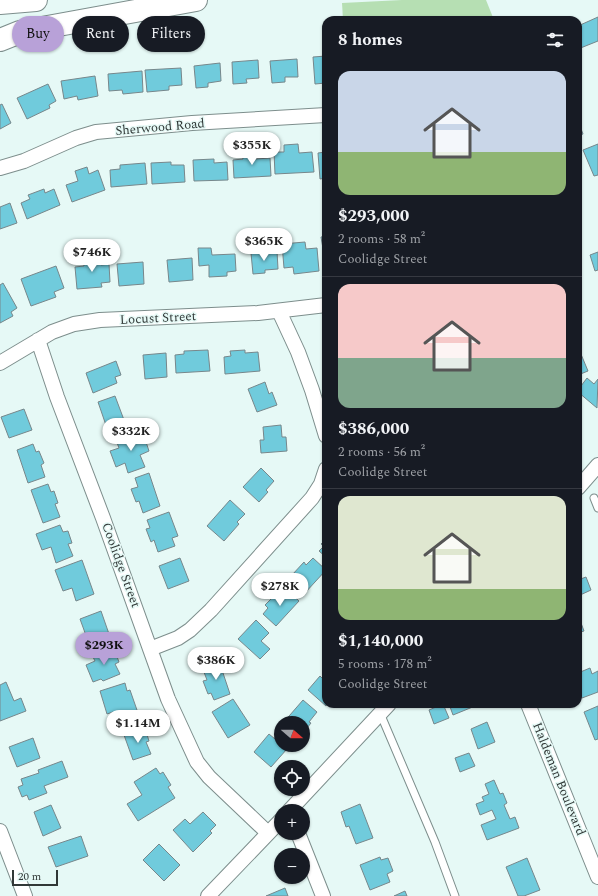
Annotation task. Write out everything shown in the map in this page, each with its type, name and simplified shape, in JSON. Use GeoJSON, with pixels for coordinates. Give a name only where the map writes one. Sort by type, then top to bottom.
{"type":"FeatureCollection","features":[{"type":"Feature","properties":{"kind":"highway"},"geometry":{"type":"LineString","coordinates":[[0,3],[36,0]]}},
{"type":"Feature","properties":{"kind":"highway"},"geometry":{"type":"LineString","coordinates":[[0,40],[20,32],[196,0]]}},
{"type":"Feature","properties":{"kind":"street","name":"Sherwood Road"},"geometry":{"type":"LineString","coordinates":[[0,168],[24,161],[76,138],[96,132],[192,123],[322,115]]}},
{"type":"Feature","properties":{"kind":"street","name":"Locust Street"},"geometry":{"type":"LineString","coordinates":[[0,363],[60,328],[74,324],[100,320],[160,318],[279,310],[322,305]]}},
{"type":"Feature","properties":{"kind":"street"},"geometry":{"type":"LineString","coordinates":[[279,310],[298,352],[322,423]]}},
{"type":"Feature","properties":{"kind":"street","name":"Coolidge Street"},"geometry":{"type":"LineString","coordinates":[[38,340],[57,397],[103,518],[168,699],[196,762],[209,777],[268,833]]}},
{"type":"Feature","properties":{"kind":"street"},"geometry":{"type":"LineString","coordinates":[[582,483],[598,465]]}},
{"type":"Feature","properties":{"kind":"street"},"geometry":{"type":"LineString","coordinates":[[150,648],[178,638],[190,630],[211,610],[312,498],[322,484]]}},
{"type":"Feature","properties":{"kind":"street","name":"Haldeman Boulevard"},"geometry":{"type":"LineString","coordinates":[[530,708],[598,877]]}},
{"type":"Feature","properties":{"kind":"street"},"geometry":{"type":"LineString","coordinates":[[296,804],[385,709]]}},
{"type":"Feature","properties":{"kind":"street"},"geometry":{"type":"LineString","coordinates":[[208,896],[274,827]]}},
{"type":"Feature","properties":{"kind":"street"},"geometry":{"type":"LineString","coordinates":[[0,831],[25,896]]}},
{"type":"Feature","properties":{"kind":"street"},"geometry":{"type":"LineString","coordinates":[[301,840],[323,896]]}},
{"type":"Feature","properties":{"kind":"lane"},"geometry":{"type":"LineString","coordinates":[[594,498],[598,508]]}},
{"type":"Feature","properties":{"kind":"lane"},"geometry":{"type":"LineString","coordinates":[[385,709],[455,896]]}},
{"type":"Feature","properties":{"kind":"green space"},"geometry":{"type":"Polygon","coordinates":[[[402,0],[486,0],[492,16],[343,16],[342,3],[402,0]]]}},
{"type":"Feature","properties":{"kind":"building"},"geometry":{"type":"Polygon","coordinates":[[[598,17],[598,41],[582,47],[582,24],[598,17]]]}},
{"type":"Feature","properties":{"kind":"building"},"geometry":{"type":"Polygon","coordinates":[[[322,56],[322,83],[315,84],[313,57],[322,56]]]}},
{"type":"Feature","properties":{"kind":"building"},"geometry":{"type":"Polygon","coordinates":[[[297,59],[298,77],[285,77],[285,82],[272,83],[270,61],[297,59]]]}},
{"type":"Feature","properties":{"kind":"building"},"geometry":{"type":"Polygon","coordinates":[[[258,60],[259,78],[246,79],[247,83],[233,84],[232,62],[258,60]]]}},
{"type":"Feature","properties":{"kind":"building"},"geometry":{"type":"Polygon","coordinates":[[[220,63],[221,81],[208,83],[208,87],[196,88],[194,66],[220,63]]]}},
{"type":"Feature","properties":{"kind":"building"},"geometry":{"type":"Polygon","coordinates":[[[181,68],[182,85],[169,86],[169,90],[147,92],[145,70],[181,68]]]}},
{"type":"Feature","properties":{"kind":"building"},"geometry":{"type":"Polygon","coordinates":[[[142,71],[143,92],[123,94],[122,90],[109,91],[108,74],[142,71]]]}},
{"type":"Feature","properties":{"kind":"building"},"geometry":{"type":"Polygon","coordinates":[[[95,76],[98,96],[78,100],[77,96],[64,99],[61,81],[95,76]]]}},
{"type":"Feature","properties":{"kind":"building"},"geometry":{"type":"Polygon","coordinates":[[[48,84],[56,101],[49,105],[50,108],[27,119],[17,98],[48,84]]]}},
{"type":"Feature","properties":{"kind":"building"},"geometry":{"type":"Polygon","coordinates":[[[2,104],[11,123],[0,129],[0,105],[2,104]]]}},
{"type":"Feature","properties":{"kind":"building"},"geometry":{"type":"Polygon","coordinates":[[[298,144],[299,153],[312,152],[314,172],[275,174],[274,152],[284,152],[284,145],[298,144]]]}},
{"type":"Feature","properties":{"kind":"building"},"geometry":{"type":"Polygon","coordinates":[[[598,144],[598,175],[594,176],[583,150],[598,144]]]}},
{"type":"Feature","properties":{"kind":"building"},"geometry":{"type":"Polygon","coordinates":[[[242,151],[256,151],[256,159],[270,158],[271,176],[234,178],[233,160],[243,159],[242,151]]]}},
{"type":"Feature","properties":{"kind":"building"},"geometry":{"type":"Polygon","coordinates":[[[322,152],[322,179],[320,179],[318,153],[322,152]]]}},
{"type":"Feature","properties":{"kind":"building"},"geometry":{"type":"Polygon","coordinates":[[[214,159],[214,163],[227,162],[228,180],[194,181],[193,160],[214,159]]]}},
{"type":"Feature","properties":{"kind":"building"},"geometry":{"type":"Polygon","coordinates":[[[171,162],[171,165],[184,165],[185,182],[152,184],[151,163],[171,162]]]}},
{"type":"Feature","properties":{"kind":"building"},"geometry":{"type":"Polygon","coordinates":[[[145,163],[147,184],[111,187],[110,170],[120,169],[120,165],[145,163]]]}},
{"type":"Feature","properties":{"kind":"building"},"geometry":{"type":"Polygon","coordinates":[[[87,167],[89,174],[98,170],[105,190],[72,202],[66,185],[78,181],[75,171],[87,167]]]}},
{"type":"Feature","properties":{"kind":"building"},"geometry":{"type":"Polygon","coordinates":[[[44,189],[45,193],[54,189],[60,205],[27,219],[21,203],[30,199],[28,195],[44,189]]]}},
{"type":"Feature","properties":{"kind":"building"},"geometry":{"type":"Polygon","coordinates":[[[10,203],[17,223],[0,229],[0,207],[10,203]]]}},
{"type":"Feature","properties":{"kind":"building"},"geometry":{"type":"Polygon","coordinates":[[[305,242],[306,249],[317,248],[319,271],[294,274],[293,267],[284,268],[282,244],[305,242]]]}},
{"type":"Feature","properties":{"kind":"building"},"geometry":{"type":"Polygon","coordinates":[[[198,248],[211,248],[212,255],[235,254],[236,271],[227,272],[227,276],[209,277],[209,265],[199,266],[198,248]]]}},
{"type":"Feature","properties":{"kind":"building"},"geometry":{"type":"Polygon","coordinates":[[[277,251],[278,269],[265,270],[265,273],[253,274],[251,253],[277,251]]]}},
{"type":"Feature","properties":{"kind":"building"},"geometry":{"type":"Polygon","coordinates":[[[598,252],[598,270],[595,271],[590,255],[598,252]]]}},
{"type":"Feature","properties":{"kind":"building"},"geometry":{"type":"Polygon","coordinates":[[[100,254],[101,265],[109,264],[110,282],[101,283],[102,287],[77,289],[75,267],[84,266],[83,256],[100,254]]]}},
{"type":"Feature","properties":{"kind":"building"},"geometry":{"type":"Polygon","coordinates":[[[192,258],[193,280],[169,282],[167,260],[192,258]]]}},
{"type":"Feature","properties":{"kind":"building"},"geometry":{"type":"Polygon","coordinates":[[[143,262],[144,284],[119,286],[117,264],[143,262]]]}},
{"type":"Feature","properties":{"kind":"building"},"geometry":{"type":"Polygon","coordinates":[[[56,266],[64,288],[54,292],[56,297],[31,306],[21,279],[56,266]]]}},
{"type":"Feature","properties":{"kind":"building"},"geometry":{"type":"Polygon","coordinates":[[[3,283],[17,308],[11,312],[13,316],[0,323],[0,285],[3,283]]]}},
{"type":"Feature","properties":{"kind":"building"},"geometry":{"type":"Polygon","coordinates":[[[208,350],[210,371],[176,373],[175,355],[184,354],[184,351],[208,350]]]}},
{"type":"Feature","properties":{"kind":"building"},"geometry":{"type":"Polygon","coordinates":[[[245,350],[245,353],[258,352],[260,371],[225,374],[224,357],[231,356],[230,351],[245,350]]]}},
{"type":"Feature","properties":{"kind":"building"},"geometry":{"type":"Polygon","coordinates":[[[166,353],[167,377],[145,379],[143,355],[166,353]]]}},
{"type":"Feature","properties":{"kind":"building"},"geometry":{"type":"Polygon","coordinates":[[[582,357],[588,371],[582,373],[582,357]]]}},
{"type":"Feature","properties":{"kind":"building"},"geometry":{"type":"Polygon","coordinates":[[[116,361],[121,375],[115,377],[117,383],[93,393],[86,373],[116,361]]]}},
{"type":"Feature","properties":{"kind":"building"},"geometry":{"type":"Polygon","coordinates":[[[587,378],[594,384],[598,379],[597,408],[582,395],[582,385],[587,378]]]}},
{"type":"Feature","properties":{"kind":"building"},"geometry":{"type":"Polygon","coordinates":[[[265,382],[269,394],[272,392],[277,405],[257,412],[248,389],[265,382]]]}},
{"type":"Feature","properties":{"kind":"building"},"geometry":{"type":"Polygon","coordinates":[[[115,396],[127,428],[109,434],[98,402],[115,396]]]}},
{"type":"Feature","properties":{"kind":"building"},"geometry":{"type":"Polygon","coordinates":[[[24,409],[32,430],[9,438],[1,417],[24,409]]]}},
{"type":"Feature","properties":{"kind":"building"},"geometry":{"type":"Polygon","coordinates":[[[281,425],[282,437],[286,437],[287,451],[261,453],[260,440],[264,440],[263,427],[281,425]]]}},
{"type":"Feature","properties":{"kind":"building"},"geometry":{"type":"Polygon","coordinates":[[[142,430],[149,451],[140,455],[145,467],[128,473],[125,463],[116,467],[110,451],[119,448],[116,440],[142,430]]]}},
{"type":"Feature","properties":{"kind":"building"},"geometry":{"type":"Polygon","coordinates":[[[33,444],[36,452],[39,451],[44,463],[41,465],[45,477],[28,483],[17,450],[33,444]]]}},
{"type":"Feature","properties":{"kind":"building"},"geometry":{"type":"Polygon","coordinates":[[[261,468],[274,481],[266,490],[268,492],[259,502],[243,487],[261,468]]]}},
{"type":"Feature","properties":{"kind":"building"},"geometry":{"type":"Polygon","coordinates":[[[149,473],[160,506],[143,513],[139,501],[136,502],[131,489],[138,487],[135,478],[149,473]]]}},
{"type":"Feature","properties":{"kind":"building"},"geometry":{"type":"Polygon","coordinates":[[[48,484],[51,492],[54,491],[58,503],[55,504],[60,517],[43,523],[31,490],[48,484]]]}},
{"type":"Feature","properties":{"kind":"building"},"geometry":{"type":"Polygon","coordinates":[[[230,500],[245,514],[237,522],[239,524],[224,541],[207,526],[230,500]]]}},
{"type":"Feature","properties":{"kind":"building"},"geometry":{"type":"Polygon","coordinates":[[[169,512],[178,536],[172,538],[175,546],[158,552],[154,540],[151,542],[146,529],[150,528],[147,520],[169,512]]]}},
{"type":"Feature","properties":{"kind":"building"},"geometry":{"type":"Polygon","coordinates":[[[60,525],[63,532],[68,531],[72,543],[68,544],[73,556],[56,563],[51,547],[42,550],[36,534],[60,525]]]}},
{"type":"Feature","properties":{"kind":"building"},"geometry":{"type":"Polygon","coordinates":[[[180,558],[189,581],[168,589],[159,566],[180,558]]]}},
{"type":"Feature","properties":{"kind":"building"},"geometry":{"type":"Polygon","coordinates":[[[313,558],[322,566],[322,574],[304,594],[291,582],[294,578],[292,575],[304,562],[306,565],[313,558]]]}},
{"type":"Feature","properties":{"kind":"building"},"geometry":{"type":"Polygon","coordinates":[[[82,560],[94,594],[76,601],[72,588],[63,591],[55,570],[82,560]]]}},
{"type":"Feature","properties":{"kind":"building"},"geometry":{"type":"Polygon","coordinates":[[[586,577],[591,590],[582,594],[582,578],[586,577]]]}},
{"type":"Feature","properties":{"kind":"building"},"geometry":{"type":"Polygon","coordinates":[[[286,589],[299,601],[276,626],[263,614],[268,608],[265,605],[275,595],[277,598],[286,589]]]}},
{"type":"Feature","properties":{"kind":"building"},"geometry":{"type":"Polygon","coordinates":[[[101,611],[109,634],[88,641],[80,619],[101,611]]]}},
{"type":"Feature","properties":{"kind":"building"},"geometry":{"type":"Polygon","coordinates":[[[256,620],[269,633],[261,641],[270,649],[260,659],[238,639],[256,620]]]}},
{"type":"Feature","properties":{"kind":"building"},"geometry":{"type":"Polygon","coordinates":[[[114,649],[119,662],[115,664],[120,674],[103,681],[101,679],[93,682],[86,665],[95,661],[93,657],[114,649]]]}},
{"type":"Feature","properties":{"kind":"building"},"geometry":{"type":"Polygon","coordinates":[[[219,661],[230,694],[214,700],[211,693],[208,694],[203,681],[207,680],[202,667],[219,661]]]}},
{"type":"Feature","properties":{"kind":"building"},"geometry":{"type":"Polygon","coordinates":[[[590,668],[592,674],[598,671],[598,692],[582,698],[582,671],[590,668]]]}},
{"type":"Feature","properties":{"kind":"building"},"geometry":{"type":"Polygon","coordinates":[[[320,676],[322,678],[322,702],[308,690],[320,676]]]}},
{"type":"Feature","properties":{"kind":"building"},"geometry":{"type":"Polygon","coordinates":[[[6,682],[14,701],[21,698],[26,711],[0,721],[0,685],[6,682]]]}},
{"type":"Feature","properties":{"kind":"building"},"geometry":{"type":"Polygon","coordinates":[[[125,683],[127,691],[130,690],[138,713],[116,720],[113,712],[107,714],[100,691],[125,683]]]}},
{"type":"Feature","properties":{"kind":"building"},"geometry":{"type":"Polygon","coordinates":[[[233,699],[250,725],[228,738],[212,712],[233,699]]]}},
{"type":"Feature","properties":{"kind":"building"},"geometry":{"type":"Polygon","coordinates":[[[303,700],[317,712],[310,721],[310,716],[289,716],[303,700]]]}},
{"type":"Feature","properties":{"kind":"building"},"geometry":{"type":"Polygon","coordinates":[[[598,706],[598,739],[595,740],[584,712],[598,706]]]}},
{"type":"Feature","properties":{"kind":"building"},"geometry":{"type":"Polygon","coordinates":[[[434,708],[445,708],[449,718],[434,724],[429,710],[434,708]]]}},
{"type":"Feature","properties":{"kind":"building"},"geometry":{"type":"Polygon","coordinates":[[[450,708],[470,708],[453,715],[450,708]]]}},
{"type":"Feature","properties":{"kind":"building"},"geometry":{"type":"Polygon","coordinates":[[[487,722],[495,742],[478,749],[471,729],[487,722]]]}},
{"type":"Feature","properties":{"kind":"building"},"geometry":{"type":"Polygon","coordinates":[[[145,728],[149,741],[146,742],[151,754],[133,760],[124,735],[145,728]]]}},
{"type":"Feature","properties":{"kind":"building"},"geometry":{"type":"Polygon","coordinates":[[[269,734],[274,738],[274,752],[284,752],[277,760],[274,760],[274,764],[271,767],[254,752],[269,734]]]}},
{"type":"Feature","properties":{"kind":"building"},"geometry":{"type":"Polygon","coordinates":[[[33,738],[40,758],[17,767],[9,747],[33,738]]]}},
{"type":"Feature","properties":{"kind":"building"},"geometry":{"type":"Polygon","coordinates":[[[469,753],[475,766],[460,772],[455,758],[469,753]]]}},
{"type":"Feature","properties":{"kind":"building"},"geometry":{"type":"Polygon","coordinates":[[[62,761],[68,777],[44,786],[47,793],[29,800],[27,795],[22,797],[18,787],[23,785],[21,779],[39,773],[38,770],[62,761]]]}},
{"type":"Feature","properties":{"kind":"building"},"geometry":{"type":"Polygon","coordinates":[[[156,768],[160,774],[163,772],[171,785],[168,787],[175,798],[138,821],[127,804],[142,795],[134,782],[156,768]]]}},
{"type":"Feature","properties":{"kind":"building"},"geometry":{"type":"Polygon","coordinates":[[[494,780],[500,794],[503,793],[507,803],[504,805],[510,819],[515,817],[519,828],[487,840],[481,825],[496,819],[492,810],[480,815],[476,804],[484,801],[482,797],[489,794],[485,784],[494,780]]]}},
{"type":"Feature","properties":{"kind":"building"},"geometry":{"type":"Polygon","coordinates":[[[360,804],[373,838],[356,844],[349,826],[346,827],[341,812],[360,804]]]}},
{"type":"Feature","properties":{"kind":"building"},"geometry":{"type":"Polygon","coordinates":[[[51,805],[61,828],[43,836],[34,812],[51,805]]]}},
{"type":"Feature","properties":{"kind":"building"},"geometry":{"type":"Polygon","coordinates":[[[203,812],[216,825],[210,831],[212,833],[193,852],[173,830],[185,819],[190,824],[203,812]]]}},
{"type":"Feature","properties":{"kind":"building"},"geometry":{"type":"Polygon","coordinates":[[[81,836],[88,856],[56,867],[48,847],[81,836]]]}},
{"type":"Feature","properties":{"kind":"building"},"geometry":{"type":"Polygon","coordinates":[[[159,844],[180,865],[164,881],[143,860],[159,844]]]}},
{"type":"Feature","properties":{"kind":"building"},"geometry":{"type":"Polygon","coordinates":[[[380,857],[381,860],[388,858],[393,871],[387,874],[390,882],[370,890],[360,865],[380,857]]]}},
{"type":"Feature","properties":{"kind":"building"},"geometry":{"type":"Polygon","coordinates":[[[527,858],[540,890],[524,896],[518,896],[506,867],[527,858]]]}},
{"type":"Feature","properties":{"kind":"building"},"geometry":{"type":"Polygon","coordinates":[[[285,888],[288,896],[266,896],[285,888]]]}},
{"type":"Feature","properties":{"kind":"building"},"geometry":{"type":"Polygon","coordinates":[[[405,891],[407,896],[394,896],[405,891]]]}}]}
